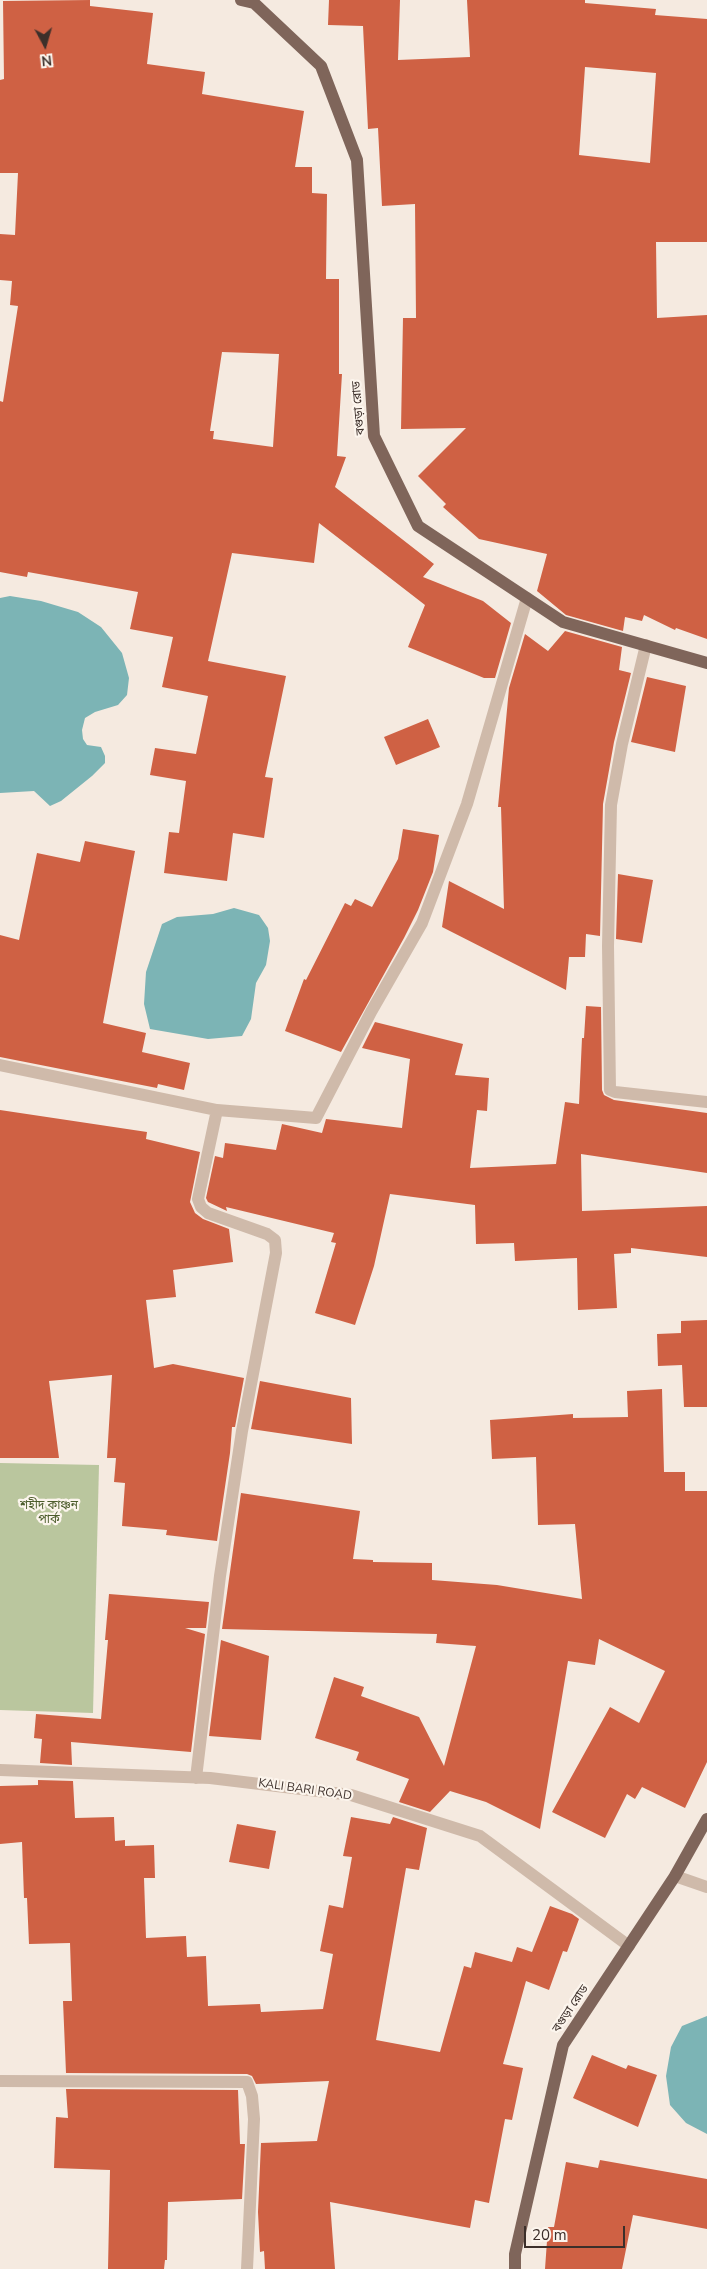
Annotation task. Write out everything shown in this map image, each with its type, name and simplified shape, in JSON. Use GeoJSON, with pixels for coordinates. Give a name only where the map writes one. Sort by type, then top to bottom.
{"type":"FeatureCollection","features":[{"type":"Feature","properties":{"kind":"main road","name":"বগুড়া রোড"},"geometry":{"type":"LineString","coordinates":[[241,0],[254,3],[321,66],[357,160],[374,436],[418,526],[563,622],[707,663]]}},
{"type":"Feature","properties":{"kind":"main road","name":"বগুড়া রোড"},"geometry":{"type":"LineString","coordinates":[[515,2269],[515,2254],[563,2045],[675,1876],[707,1819]]}},
{"type":"Feature","properties":{"kind":"street"},"geometry":{"type":"LineString","coordinates":[[0,1065],[217,1110],[308,1119],[316,1118],[321,1112],[371,1012],[422,923],[467,804],[527,598]]}},
{"type":"Feature","properties":{"kind":"street"},"geometry":{"type":"LineString","coordinates":[[646,645],[622,744],[611,804],[608,946],[610,1090],[707,1102]]}},
{"type":"Feature","properties":{"kind":"street"},"geometry":{"type":"LineString","coordinates":[[196,1778],[220,1576],[242,1431],[276,1253],[275,1240],[267,1234],[208,1213],[201,1207],[198,1199],[217,1110]]}},
{"type":"Feature","properties":{"kind":"street","name":"KALI BARI ROAD"},"geometry":{"type":"LineString","coordinates":[[0,1770],[196,1778],[351,1795],[480,1836],[629,1946]]}},
{"type":"Feature","properties":{"kind":"street"},"geometry":{"type":"LineString","coordinates":[[675,1876],[707,1887]]}},
{"type":"Feature","properties":{"kind":"street"},"geometry":{"type":"LineString","coordinates":[[0,2081],[247,2082],[252,2096],[254,2119],[247,2269]]}},
{"type":"Feature","properties":{"kind":"green space","name":"শহীদ কাঞ্চন পার্ক"},"geometry":{"type":"Polygon","coordinates":[[[0,1463],[99,1465],[93,1713],[0,1710],[0,1463]]]}},
{"type":"Feature","properties":{"kind":"water"},"geometry":{"type":"Polygon","coordinates":[[[10,596],[41,601],[78,612],[101,627],[122,653],[129,678],[127,695],[118,705],[95,712],[85,718],[82,730],[83,739],[87,745],[101,747],[105,756],[105,763],[61,801],[50,806],[34,791],[0,793],[0,598],[10,596]]]}},
{"type":"Feature","properties":{"kind":"water"},"geometry":{"type":"Polygon","coordinates":[[[234,908],[259,915],[268,928],[270,941],[266,965],[256,983],[251,1019],[242,1036],[208,1039],[150,1029],[144,1004],[146,972],[162,924],[177,917],[213,914],[234,908]]]}},
{"type":"Feature","properties":{"kind":"water"},"geometry":{"type":"Polygon","coordinates":[[[707,2016],[707,2134],[686,2123],[670,2105],[666,2076],[671,2047],[682,2026],[707,2016]]]}},
{"type":"Feature","properties":{"kind":"building"},"geometry":{"type":"Polygon","coordinates":[[[90,0],[90,6],[153,13],[147,64],[205,72],[202,94],[304,111],[295,167],[312,167],[312,193],[327,194],[326,279],[339,279],[339,374],[342,374],[337,456],[346,457],[335,487],[434,564],[423,577],[483,601],[511,623],[495,678],[484,678],[408,647],[425,605],[319,523],[314,563],[232,553],[208,661],[286,676],[265,777],[273,778],[264,838],[233,833],[227,881],[164,873],[169,832],[179,833],[186,781],[150,775],[155,748],[196,754],[208,696],[162,687],[173,637],[130,629],[138,592],[28,572],[27,577],[0,572],[0,401],[3,402],[18,306],[10,305],[12,281],[0,280],[0,234],[15,235],[18,173],[0,173],[0,80],[4,79],[3,1],[90,0]],[[222,352],[210,431],[214,431],[213,439],[273,447],[279,354],[222,352]]]}},
{"type":"Feature","properties":{"kind":"building"},"geometry":{"type":"Polygon","coordinates":[[[329,0],[400,0],[398,60],[470,57],[467,0],[585,0],[585,3],[656,9],[655,15],[707,19],[707,242],[656,242],[657,318],[707,315],[707,639],[676,628],[675,630],[644,615],[642,621],[625,617],[623,631],[566,615],[537,591],[547,554],[479,539],[443,507],[446,504],[418,476],[466,428],[401,429],[403,318],[416,318],[415,204],[382,206],[378,128],[368,129],[363,26],[328,25],[329,0]],[[585,67],[579,155],[650,163],[656,73],[585,67]]]}},
{"type":"Feature","properties":{"kind":"building"},"geometry":{"type":"Polygon","coordinates":[[[565,631],[622,647],[619,670],[631,673],[614,742],[603,804],[600,936],[586,934],[585,957],[569,957],[566,990],[442,927],[449,881],[504,909],[501,807],[498,807],[509,688],[525,634],[548,651],[565,631]]]}},
{"type":"Feature","properties":{"kind":"building"},"geometry":{"type":"Polygon","coordinates":[[[647,677],[686,686],[675,752],[631,742],[647,677]]]}},
{"type":"Feature","properties":{"kind":"building"},"geometry":{"type":"Polygon","coordinates":[[[428,719],[440,747],[396,765],[384,737],[428,719]]]}},
{"type":"Feature","properties":{"kind":"building"},"geometry":{"type":"Polygon","coordinates":[[[403,829],[439,835],[433,872],[418,910],[404,938],[341,1052],[285,1031],[304,979],[306,980],[345,903],[351,906],[355,899],[372,907],[398,859],[403,829]]]}},
{"type":"Feature","properties":{"kind":"building"},"geometry":{"type":"Polygon","coordinates":[[[85,841],[135,851],[103,1023],[146,1033],[142,1052],[190,1063],[184,1090],[158,1084],[157,1088],[0,1057],[0,935],[19,940],[37,853],[80,862],[85,841]]]}},
{"type":"Feature","properties":{"kind":"building"},"geometry":{"type":"Polygon","coordinates":[[[618,874],[653,880],[642,943],[616,939],[618,874]]]}},
{"type":"Feature","properties":{"kind":"building"},"geometry":{"type":"Polygon","coordinates":[[[586,1006],[601,1007],[602,1090],[604,1095],[614,1100],[707,1113],[707,1173],[581,1154],[582,1211],[707,1206],[707,1257],[631,1248],[631,1253],[614,1254],[617,1308],[578,1310],[577,1258],[515,1261],[514,1243],[476,1244],[475,1205],[390,1194],[374,1266],[355,1325],[315,1313],[336,1243],[331,1242],[334,1233],[226,1207],[227,1211],[208,1202],[206,1198],[215,1156],[223,1158],[225,1143],[276,1150],[282,1124],[322,1133],[326,1119],[402,1128],[410,1059],[362,1048],[375,1022],[463,1044],[455,1075],[489,1078],[487,1111],[477,1110],[470,1168],[556,1164],[565,1102],[579,1104],[582,1038],[584,1038],[586,1006]]]}},
{"type":"Feature","properties":{"kind":"building"},"geometry":{"type":"Polygon","coordinates":[[[0,1110],[147,1132],[146,1139],[200,1152],[190,1202],[195,1213],[203,1219],[229,1229],[233,1262],[173,1270],[176,1297],[146,1300],[154,1368],[173,1364],[244,1378],[235,1427],[232,1427],[217,1541],[166,1535],[167,1530],[122,1526],[125,1483],[114,1482],[116,1458],[107,1458],[112,1375],[49,1381],[59,1458],[0,1458],[0,1110]]]}},
{"type":"Feature","properties":{"kind":"building"},"geometry":{"type":"Polygon","coordinates":[[[707,1320],[707,1407],[684,1407],[682,1365],[658,1366],[657,1334],[681,1333],[681,1321],[707,1320]]]}},
{"type":"Feature","properties":{"kind":"building"},"geometry":{"type":"Polygon","coordinates":[[[260,1381],[351,1398],[352,1444],[251,1429],[260,1381]]]}},
{"type":"Feature","properties":{"kind":"building"},"geometry":{"type":"Polygon","coordinates":[[[662,1389],[664,1472],[685,1472],[685,1491],[707,1491],[707,1762],[685,1808],[642,1787],[635,1799],[627,1794],[605,1838],[552,1812],[610,1707],[639,1723],[665,1671],[599,1639],[595,1665],[568,1661],[540,1829],[486,1802],[450,1791],[430,1812],[399,1802],[409,1779],[356,1760],[359,1752],[315,1738],[334,1677],[364,1687],[361,1696],[419,1717],[444,1766],[476,1646],[436,1643],[437,1634],[222,1629],[241,1493],[360,1511],[353,1559],[373,1560],[373,1562],[432,1563],[432,1580],[497,1585],[582,1599],[575,1524],[538,1525],[536,1457],[492,1459],[490,1420],[573,1414],[573,1418],[628,1417],[627,1391],[662,1389]]]}},
{"type":"Feature","properties":{"kind":"building"},"geometry":{"type":"Polygon","coordinates":[[[109,1594],[209,1602],[206,1628],[185,1628],[205,1634],[191,1752],[71,1742],[72,1765],[40,1763],[42,1739],[34,1738],[36,1714],[101,1719],[108,1640],[105,1640],[109,1594]]]}},
{"type":"Feature","properties":{"kind":"building"},"geometry":{"type":"Polygon","coordinates":[[[221,1640],[269,1656],[261,1740],[209,1736],[221,1640]]]}},
{"type":"Feature","properties":{"kind":"building"},"geometry":{"type":"Polygon","coordinates":[[[38,1780],[73,1781],[75,1818],[114,1817],[115,1841],[125,1840],[125,1846],[154,1845],[155,1878],[144,1878],[146,1938],[186,1936],[187,1957],[206,1956],[208,2006],[260,2004],[261,2012],[323,2009],[333,1954],[320,1951],[329,1905],[343,1908],[352,1857],[343,1856],[351,1817],[390,1824],[393,1817],[427,1828],[419,1870],[406,1868],[376,2040],[440,2052],[464,1966],[471,1968],[475,1952],[512,1962],[517,1947],[532,1952],[550,1906],[572,1914],[579,1919],[567,1952],[563,1951],[549,1990],[526,1981],[503,2064],[523,2068],[512,2120],[505,2119],[489,2203],[475,2200],[470,2228],[330,2202],[335,2269],[265,2269],[264,2251],[260,2252],[258,2212],[261,2143],[317,2141],[329,2081],[256,2084],[252,2076],[247,2074],[66,2073],[63,2001],[72,2001],[70,1943],[29,1944],[27,1898],[24,1898],[22,1842],[0,1844],[0,1786],[38,1785],[38,1780]]]}},
{"type":"Feature","properties":{"kind":"building"},"geometry":{"type":"Polygon","coordinates":[[[237,1824],[276,1831],[269,1869],[229,1862],[237,1824]]]}},
{"type":"Feature","properties":{"kind":"building"},"geometry":{"type":"Polygon","coordinates":[[[592,2055],[626,2069],[628,2065],[657,2075],[638,2127],[573,2098],[592,2055]]]}},
{"type":"Feature","properties":{"kind":"building"},"geometry":{"type":"Polygon","coordinates":[[[66,2089],[238,2090],[240,2144],[245,2144],[242,2199],[168,2202],[167,2260],[165,2260],[164,2269],[108,2269],[110,2170],[54,2168],[56,2117],[68,2118],[66,2089]]]}},
{"type":"Feature","properties":{"kind":"building"},"geometry":{"type":"Polygon","coordinates":[[[600,2160],[707,2179],[707,2229],[633,2215],[622,2269],[545,2269],[548,2227],[554,2227],[566,2162],[598,2168],[600,2160]]]}}]}
